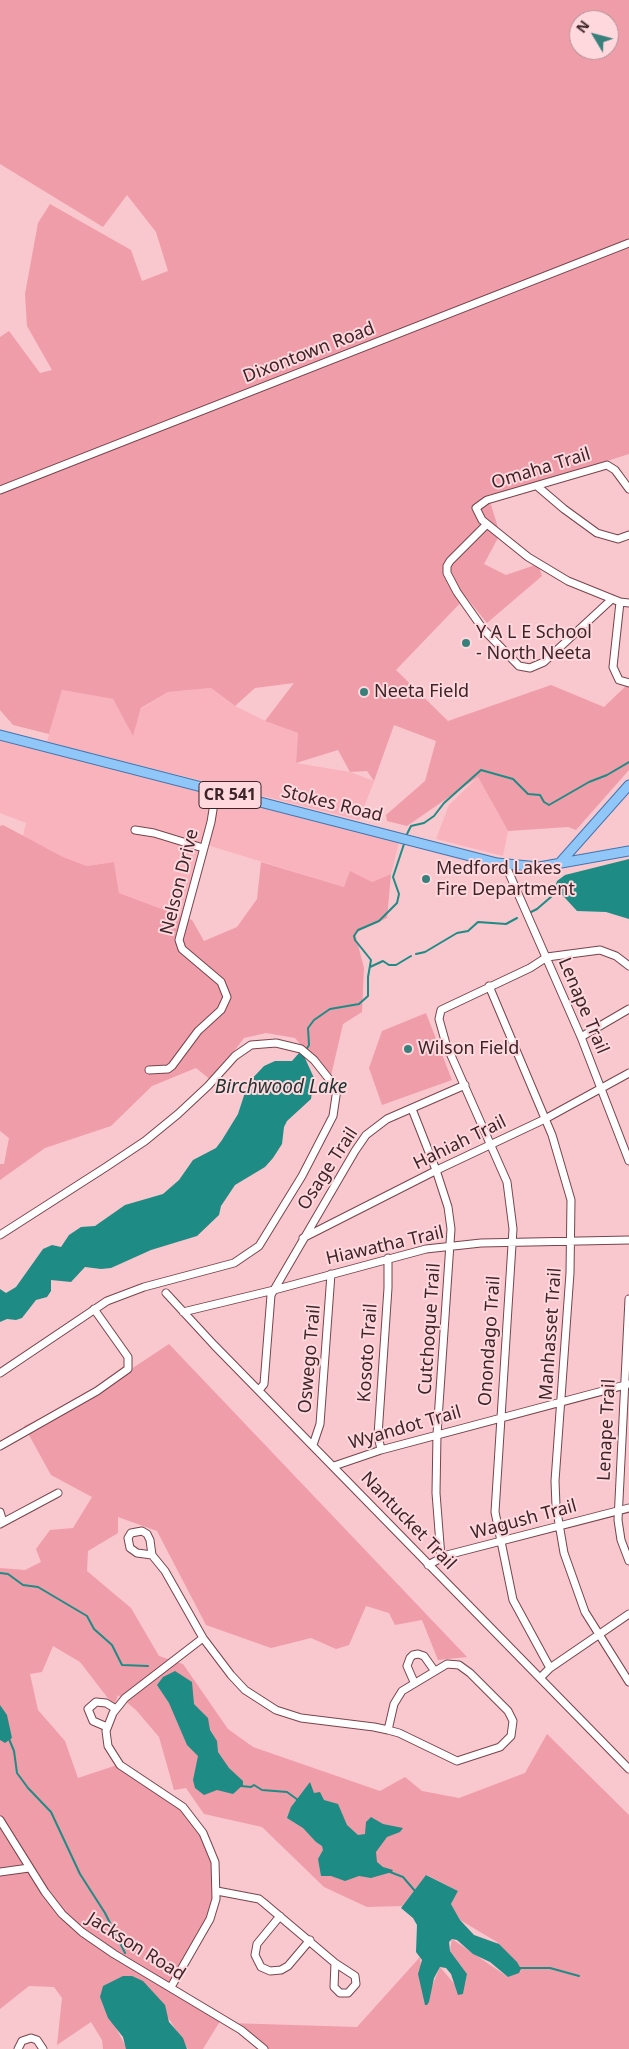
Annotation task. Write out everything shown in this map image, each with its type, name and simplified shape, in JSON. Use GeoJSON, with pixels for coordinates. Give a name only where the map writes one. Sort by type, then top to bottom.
{"type":"FeatureCollection","features":[{"type":"Feature","properties":{"kind":"main road","name":"Stokes Road"},"geometry":{"type":"LineString","coordinates":[[0,734],[505,864],[530,867],[558,865],[629,851]]}},
{"type":"Feature","properties":{"kind":"main road"},"geometry":{"type":"LineString","coordinates":[[558,865],[629,785]]}},
{"type":"Feature","properties":{"kind":"street","name":"Dixontown Road"},"geometry":{"type":"LineString","coordinates":[[0,490],[629,243]]}},
{"type":"Feature","properties":{"kind":"street","name":"Omaha Trail"},"geometry":{"type":"LineString","coordinates":[[487,524],[479,516],[476,508],[487,500],[603,466],[611,466],[629,490]]}},
{"type":"Feature","properties":{"kind":"street"},"geometry":{"type":"LineString","coordinates":[[537,486],[597,533],[618,539],[629,535]]}},
{"type":"Feature","properties":{"kind":"street"},"geometry":{"type":"LineString","coordinates":[[612,599],[544,662],[530,668],[519,666],[483,629],[456,590],[447,573],[447,566],[487,524],[528,557],[568,581],[620,602],[629,603]]}},
{"type":"Feature","properties":{"kind":"street"},"geometry":{"type":"LineString","coordinates":[[620,602],[613,667],[619,680],[629,683]]}},
{"type":"Feature","properties":{"kind":"street","name":"Nelson Drive"},"geometry":{"type":"LineString","coordinates":[[149,1070],[168,1069],[172,1066],[198,1031],[221,1010],[226,997],[221,982],[182,950],[179,944],[211,822],[216,791]]}},
{"type":"Feature","properties":{"kind":"street"},"geometry":{"type":"LineString","coordinates":[[135,830],[154,833],[203,848]]}},
{"type":"Feature","properties":{"kind":"street","name":"Lenape Trail"},"geometry":{"type":"LineString","coordinates":[[505,864],[524,912],[547,957],[581,1037],[629,1161]]}},
{"type":"Feature","properties":{"kind":"street"},"geometry":{"type":"LineString","coordinates":[[489,986],[530,968],[547,957],[600,950],[616,956],[629,966]]}},
{"type":"Feature","properties":{"kind":"street","name":"Onondago Trail"},"geometry":{"type":"LineString","coordinates":[[489,986],[441,1010],[439,1019],[446,1044],[507,1182],[512,1220],[512,1242],[499,1418],[495,1512],[499,1542],[513,1600],[550,1668]]}},
{"type":"Feature","properties":{"kind":"street","name":"Manhasset Trail"},"geometry":{"type":"LineString","coordinates":[[489,986],[558,1151],[570,1195],[572,1218],[570,1273],[555,1481],[564,1553],[573,1583],[585,1612],[629,1682]]}},
{"type":"Feature","properties":{"kind":"street"},"geometry":{"type":"LineString","coordinates":[[581,1037],[629,1009]]}},
{"type":"Feature","properties":{"kind":"street"},"geometry":{"type":"LineString","coordinates":[[0,1234],[106,1168],[145,1140],[183,1109],[245,1048],[251,1045],[270,1043],[289,1045],[301,1049],[310,1056],[330,1080],[337,1092],[333,1116],[302,1176],[259,1246],[234,1263],[133,1290],[94,1309],[0,1373]]}},
{"type":"Feature","properties":{"kind":"street","name":"Hahiah Trail"},"geometry":{"type":"LineString","coordinates":[[303,1238],[436,1170],[545,1119],[629,1073]]}},
{"type":"Feature","properties":{"kind":"street","name":"Osage Trail"},"geometry":{"type":"LineString","coordinates":[[260,1390],[264,1384],[269,1306],[274,1290],[355,1151],[366,1135],[387,1119],[465,1085]]}},
{"type":"Feature","properties":{"kind":"street","name":"Cutchoque Trail"},"geometry":{"type":"LineString","coordinates":[[412,1109],[436,1170],[449,1212],[452,1245],[437,1434],[436,1493],[441,1557]]}},
{"type":"Feature","properties":{"kind":"street","name":"Hiawatha Trail"},"geometry":{"type":"LineString","coordinates":[[183,1312],[274,1290],[388,1258],[452,1245],[629,1240]]}},
{"type":"Feature","properties":{"kind":"street","name":"Kosoto Trail"},"geometry":{"type":"LineString","coordinates":[[381,1450],[378,1435],[388,1288],[388,1258]]}},
{"type":"Feature","properties":{"kind":"street","name":"Oswego Trail"},"geometry":{"type":"LineString","coordinates":[[313,1445],[320,1424],[331,1274]]}},
{"type":"Feature","properties":{"kind":"street","name":"Nantucket Trail"},"geometry":{"type":"LineString","coordinates":[[166,1293],[629,1770]]}},
{"type":"Feature","properties":{"kind":"street","name":"Lenape Trail"},"geometry":{"type":"LineString","coordinates":[[629,1299],[627,1385],[618,1511],[621,1540],[629,1560]]}},
{"type":"Feature","properties":{"kind":"street"},"geometry":{"type":"LineString","coordinates":[[0,1446],[98,1391],[125,1373],[129,1365],[128,1357],[94,1309]]}},
{"type":"Feature","properties":{"kind":"street","name":"Wyandot Trail"},"geometry":{"type":"LineString","coordinates":[[334,1466],[437,1434],[627,1385]]}},
{"type":"Feature","properties":{"kind":"street"},"geometry":{"type":"LineString","coordinates":[[0,1512],[2,1523],[58,1493]]}},
{"type":"Feature","properties":{"kind":"street","name":"Wagush Trail"},"geometry":{"type":"LineString","coordinates":[[428,1565],[441,1557],[629,1508]]}},
{"type":"Feature","properties":{"kind":"street"},"geometry":{"type":"LineString","coordinates":[[152,1555],[165,1570],[203,1638],[245,1690],[276,1710],[301,1718],[388,1730],[457,1760],[464,1760],[500,1747],[506,1742],[513,1730],[512,1715],[470,1673],[464,1668],[453,1664],[434,1670],[414,1682],[398,1695],[388,1730]]}},
{"type":"Feature","properties":{"kind":"street"},"geometry":{"type":"LineString","coordinates":[[540,1678],[550,1668],[629,1614]]}},
{"type":"Feature","properties":{"kind":"street"},"geometry":{"type":"LineString","coordinates":[[171,1987],[210,1919],[217,1891],[215,1862],[203,1833],[183,1807],[120,1765],[108,1746],[107,1727],[116,1709],[125,1698],[203,1638]]}},
{"type":"Feature","properties":{"kind":"street"},"geometry":{"type":"LineString","coordinates":[[414,1682],[407,1666],[410,1658],[413,1656],[418,1654],[424,1656],[434,1670]]}},
{"type":"Feature","properties":{"kind":"street"},"geometry":{"type":"LineString","coordinates":[[107,1727],[93,1721],[88,1709],[96,1702],[106,1703],[116,1709]]}},
{"type":"Feature","properties":{"kind":"street","name":"Jackson Road"},"geometry":{"type":"LineString","coordinates":[[0,1820],[29,1868],[56,1906],[82,1932],[120,1958],[241,2030],[264,2049]]}},
{"type":"Feature","properties":{"kind":"street"},"geometry":{"type":"LineString","coordinates":[[0,1872],[29,1868]]}},
{"type":"Feature","properties":{"kind":"street"},"geometry":{"type":"LineString","coordinates":[[217,1891],[259,1899],[335,1963]]}},
{"type":"Feature","properties":{"kind":"street"},"geometry":{"type":"LineString","coordinates":[[280,1916],[257,1944],[255,1955],[261,1967],[270,1972],[281,1970],[288,1966],[310,1940]]}},
{"type":"Feature","properties":{"kind":"street"},"geometry":{"type":"LineString","coordinates":[[18,2049],[22,2041],[31,2038],[37,2040],[43,2049]]}},
{"type":"Feature","properties":{"kind":"shaded area"},"geometry":{"type":"Polygon","coordinates":[[[0,0],[629,0],[629,454],[535,484],[488,495],[500,534],[484,564],[506,575],[538,564],[542,576],[487,623],[466,597],[396,670],[448,721],[551,685],[604,707],[629,683],[629,770],[576,830],[568,827],[508,831],[478,777],[407,826],[387,821],[386,815],[425,781],[436,741],[394,725],[374,781],[367,771],[350,772],[338,750],[296,763],[298,733],[265,721],[294,683],[255,688],[235,706],[211,688],[168,692],[141,708],[133,736],[113,699],[62,690],[49,734],[13,725],[0,710],[0,337],[9,331],[40,373],[52,370],[27,326],[25,294],[38,223],[50,204],[131,250],[142,281],[168,271],[156,232],[127,195],[103,227],[0,164],[0,0]]]}},
{"type":"Feature","properties":{"kind":"shaded area"},"geometry":{"type":"Polygon","coordinates":[[[211,688],[233,705],[265,721],[298,733],[296,763],[350,772],[374,781],[359,820],[47,742],[62,690],[113,699],[133,735],[141,709],[168,692],[211,688]]]}},
{"type":"Feature","properties":{"kind":"shaded area"},"geometry":{"type":"Polygon","coordinates":[[[0,735],[400,838],[391,874],[372,882],[344,887],[204,844],[185,917],[119,893],[114,862],[87,866],[63,857],[23,836],[26,823],[0,813],[0,735]]]}},
{"type":"Feature","properties":{"kind":"shaded area"},"geometry":{"type":"Polygon","coordinates":[[[478,777],[508,831],[503,856],[436,839],[449,805],[478,777]]]}},
{"type":"Feature","properties":{"kind":"shaded area"},"geometry":{"type":"Polygon","coordinates":[[[3,825],[63,857],[87,866],[114,862],[119,893],[192,920],[204,941],[237,927],[257,899],[261,862],[344,887],[350,871],[372,882],[391,874],[387,918],[355,933],[364,968],[362,1012],[343,1024],[330,1080],[295,1038],[266,1033],[244,1038],[212,1081],[196,1068],[152,1086],[111,1126],[45,1148],[0,1180],[0,1164],[4,1164],[9,1138],[0,1131],[0,826],[3,825]]]}},
{"type":"Feature","properties":{"kind":"shaded area","name":"Wilson Field"},"geometry":{"type":"Polygon","coordinates":[[[426,1013],[452,1080],[382,1105],[369,1068],[382,1031],[426,1013]]]}},
{"type":"Feature","properties":{"kind":"shaded area"},"geometry":{"type":"Polygon","coordinates":[[[169,1344],[467,1657],[438,1660],[422,1620],[395,1625],[389,1613],[366,1606],[349,1645],[336,1649],[311,1638],[271,1648],[206,1625],[157,1531],[118,1517],[118,1533],[88,1551],[87,1571],[131,1608],[159,1656],[183,1664],[228,1729],[253,1747],[380,1791],[405,1777],[422,1791],[459,1798],[525,1773],[547,1734],[629,1815],[629,2049],[262,2049],[229,2023],[357,2027],[420,1957],[425,2003],[440,1967],[463,1994],[467,1974],[450,1951],[452,1939],[508,1977],[521,1971],[497,1942],[460,1920],[451,1904],[458,1891],[427,1875],[402,1906],[367,1907],[324,1887],[262,1827],[204,1814],[186,1788],[174,1790],[159,1737],[136,1710],[118,1695],[114,1706],[80,1662],[53,1646],[42,1672],[30,1674],[38,1710],[65,1741],[78,1778],[120,1764],[178,1802],[206,1838],[216,1876],[212,1912],[171,1987],[222,2018],[203,2049],[188,2049],[148,1986],[100,1997],[127,2049],[103,2049],[102,2040],[91,2022],[57,2045],[62,1998],[54,1987],[29,1986],[0,2009],[0,1568],[25,1570],[41,1562],[36,1549],[50,1530],[73,1528],[92,1497],[51,1475],[24,1426],[98,1391],[169,1344]]]}},
{"type":"Feature","properties":{"kind":"water"},"geometry":{"type":"Polygon","coordinates":[[[629,859],[629,919],[606,912],[577,911],[555,887],[557,881],[565,875],[629,859]]]}},
{"type":"Feature","properties":{"kind":"water","name":"Birchwood Lake"},"geometry":{"type":"Polygon","coordinates":[[[299,1053],[304,1056],[314,1078],[311,1099],[287,1121],[284,1127],[282,1144],[273,1158],[265,1167],[235,1185],[221,1206],[219,1215],[197,1236],[151,1250],[111,1268],[85,1267],[71,1282],[51,1280],[51,1291],[47,1297],[36,1300],[22,1318],[16,1320],[7,1319],[0,1322],[0,1289],[6,1293],[16,1287],[43,1249],[52,1245],[61,1247],[69,1235],[81,1227],[95,1226],[125,1205],[163,1194],[179,1180],[193,1160],[216,1148],[238,1114],[248,1083],[264,1066],[275,1061],[292,1061],[299,1053]]]}},
{"type":"Feature","properties":{"kind":"water"},"geometry":{"type":"Polygon","coordinates":[[[175,1671],[192,1682],[194,1704],[208,1718],[210,1730],[217,1741],[218,1752],[229,1768],[243,1781],[243,1785],[233,1794],[217,1790],[204,1795],[195,1788],[193,1780],[198,1756],[187,1745],[169,1703],[157,1685],[163,1677],[175,1671]]]}},
{"type":"Feature","properties":{"kind":"water"},"geometry":{"type":"Polygon","coordinates":[[[0,1705],[7,1715],[12,1738],[5,1743],[0,1740],[0,1705]]]}},
{"type":"Feature","properties":{"kind":"water"},"geometry":{"type":"Polygon","coordinates":[[[310,1782],[314,1793],[320,1792],[324,1800],[338,1804],[347,1825],[358,1835],[365,1834],[366,1822],[371,1817],[383,1824],[403,1828],[400,1832],[387,1837],[376,1852],[377,1862],[383,1867],[393,1870],[392,1872],[371,1878],[359,1876],[345,1881],[331,1876],[321,1876],[318,1859],[323,1850],[322,1846],[303,1828],[287,1818],[291,1807],[310,1782]]]}},
{"type":"Feature","properties":{"kind":"water"},"geometry":{"type":"Polygon","coordinates":[[[426,1875],[458,1891],[451,1904],[460,1920],[474,1935],[499,1944],[517,1962],[521,1969],[519,1973],[508,1977],[490,1962],[473,1954],[457,1940],[452,1939],[449,1942],[450,1951],[467,1974],[463,1994],[458,1995],[451,1974],[446,1968],[440,1967],[434,1978],[429,2002],[425,2005],[418,1974],[422,1960],[416,1952],[417,1925],[413,1918],[401,1908],[426,1875]]]}},
{"type":"Feature","properties":{"kind":"water"},"geometry":{"type":"Polygon","coordinates":[[[123,1976],[132,1976],[143,1981],[165,2005],[169,2022],[183,2038],[187,2049],[126,2049],[123,2037],[108,2018],[100,1997],[103,1986],[123,1976]]]}},
{"type":"Feature","properties":{"kind":"waterway"},"geometry":{"type":"LineString","coordinates":[[407,834],[411,826],[424,823],[434,816],[444,803],[481,770],[513,779],[528,794],[540,795],[544,802],[549,805],[629,762]]}},
{"type":"Feature","properties":{"kind":"waterway"},"geometry":{"type":"LineString","coordinates":[[306,1050],[309,1045],[308,1028],[314,1020],[330,1009],[359,1004],[368,996],[368,977],[371,960],[354,936],[358,930],[379,921],[397,903],[399,894],[393,877],[404,844]]}},
{"type":"Feature","properties":{"kind":"waterway"},"geometry":{"type":"LineString","coordinates":[[529,913],[537,909],[559,890]]}},
{"type":"Feature","properties":{"kind":"waterway"},"geometry":{"type":"LineString","coordinates":[[416,954],[425,952],[457,933],[468,931],[478,922],[506,924],[517,918]]}},
{"type":"Feature","properties":{"kind":"waterway"},"geometry":{"type":"LineString","coordinates":[[370,967],[383,961],[389,965],[396,965],[411,956]]}},
{"type":"Feature","properties":{"kind":"waterway"},"geometry":{"type":"LineString","coordinates":[[0,1573],[8,1574],[23,1585],[38,1587],[87,1616],[94,1629],[112,1645],[122,1665],[148,1666]]}},
{"type":"Feature","properties":{"kind":"waterway"},"geometry":{"type":"LineString","coordinates":[[9,1739],[14,1751],[17,1773],[28,1788],[51,1812],[80,1874],[105,1913],[125,1953]]}},
{"type":"Feature","properties":{"kind":"waterway"},"geometry":{"type":"LineString","coordinates":[[241,1786],[251,1787],[254,1785],[262,1790],[287,1792],[298,1800]]}},
{"type":"Feature","properties":{"kind":"waterway"},"geometry":{"type":"LineString","coordinates":[[390,1872],[403,1877],[415,1891]]}},
{"type":"Feature","properties":{"kind":"waterway"},"geometry":{"type":"LineString","coordinates":[[519,1968],[550,1968],[579,1976]]}},
{"type":"Feature","properties":{"kind":"place","name":"Y A L E School - North Neeta"},"geometry":{"type":"Point","coordinates":[466,643]}},
{"type":"Feature","properties":{"kind":"place","name":"Neeta Field"},"geometry":{"type":"Point","coordinates":[364,692]}},
{"type":"Feature","properties":{"kind":"place","name":"Medford Lakes Fire Department"},"geometry":{"type":"Point","coordinates":[426,879]}},
{"type":"Feature","properties":{"kind":"place","name":"Wilson Field"},"geometry":{"type":"Point","coordinates":[408,1049]}}]}
